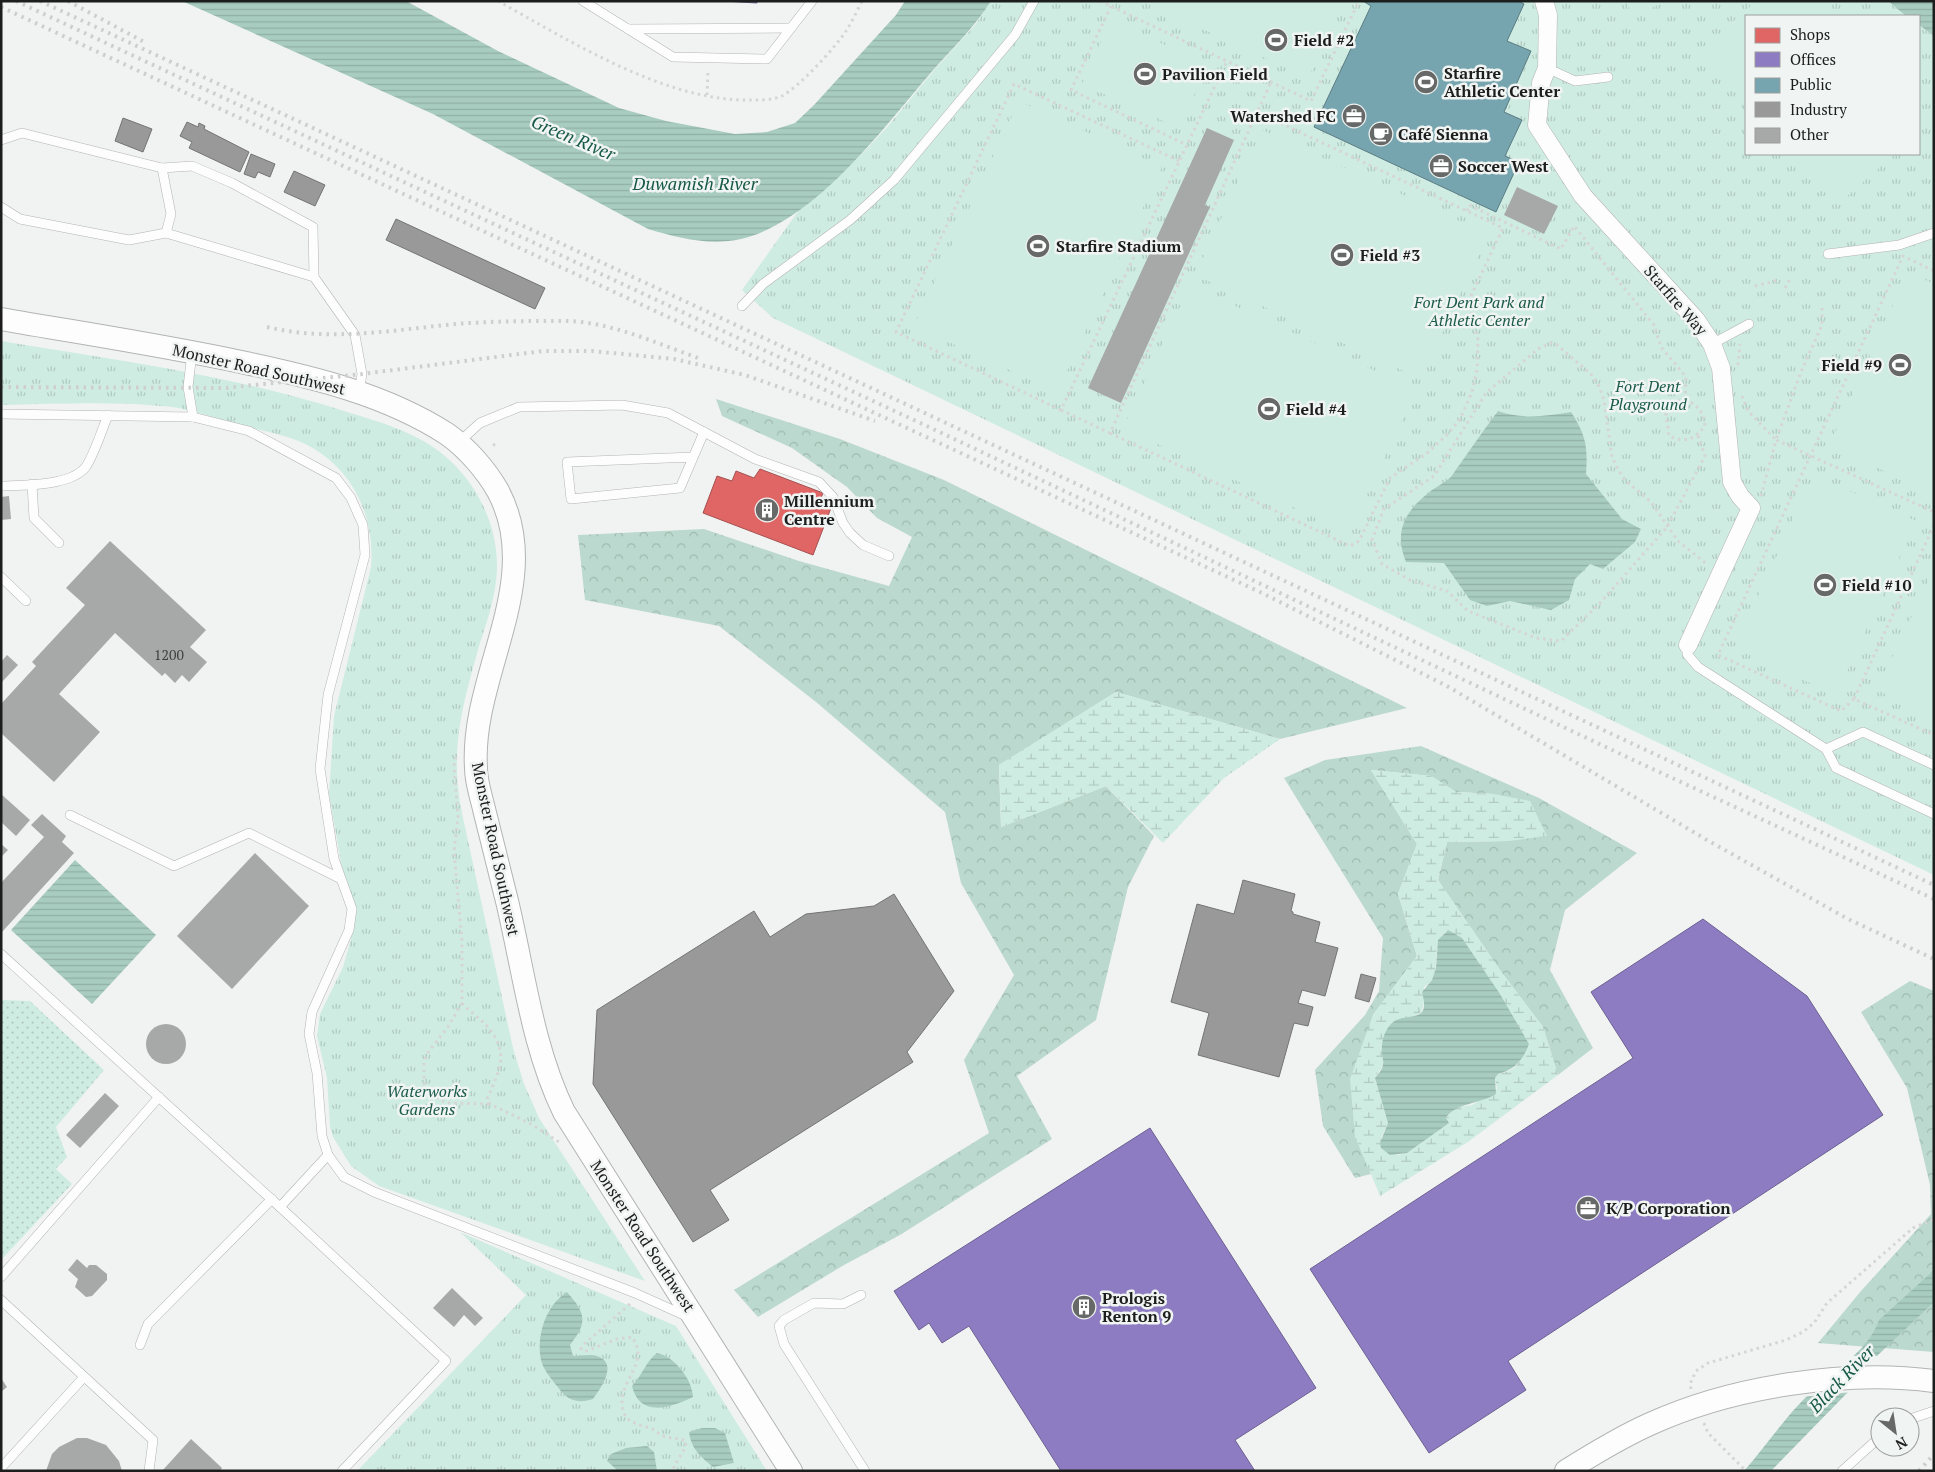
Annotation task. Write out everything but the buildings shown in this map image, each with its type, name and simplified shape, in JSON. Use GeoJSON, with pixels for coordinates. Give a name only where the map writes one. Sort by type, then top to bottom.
{"type":"FeatureCollection","features":[{"type":"Feature","properties":{"kind":"street","name":"Starfire Way"},"geometry":{"type":"LineString","coordinates":[[1544,1],[1548,16],[1547,68],[1541,83],[1538,125],[1583,196],[1696,320],[1712,344],[1721,368],[1732,482],[1751,508]]}},
{"type":"Feature","properties":{"kind":"street","name":"Monster Road Southwest"},"geometry":{"type":"LineString","coordinates":[[1,319],[192,352],[306,376],[359,392],[421,420],[449,436],[490,477],[506,507],[513,534],[515,560],[512,588],[481,706],[475,740],[476,772],[516,939],[539,1052],[551,1086],[564,1112],[698,1321],[791,1471]]}},
{"type":"Feature","properties":{"kind":"street"},"geometry":{"type":"LineString","coordinates":[[1688,645],[1751,508]]}},
{"type":"Feature","properties":{"kind":"street"},"geometry":{"type":"LineString","coordinates":[[1566,1471],[1650,1424],[1693,1408],[1785,1385],[1847,1378],[1895,1377],[1931,1380]]}},
{"type":"Feature","properties":{"kind":"lane"},"geometry":{"type":"LineString","coordinates":[[584,1],[673,56],[767,59],[812,1]]}},
{"type":"Feature","properties":{"kind":"lane"},"geometry":{"type":"LineString","coordinates":[[742,306],[763,284],[850,220],[894,180],[1015,35],[1034,1]]}},
{"type":"Feature","properties":{"kind":"lane"},"geometry":{"type":"LineString","coordinates":[[628,29],[791,28]]}},
{"type":"Feature","properties":{"kind":"lane"},"geometry":{"type":"LineString","coordinates":[[1547,68],[1575,81],[1608,77]]}},
{"type":"Feature","properties":{"kind":"lane"},"geometry":{"type":"LineString","coordinates":[[1,140],[22,133],[162,168],[192,166],[232,183],[313,227],[314,277],[355,335],[362,374],[359,392]]}},
{"type":"Feature","properties":{"kind":"lane"},"geometry":{"type":"LineString","coordinates":[[162,168],[171,214],[166,234]]}},
{"type":"Feature","properties":{"kind":"lane"},"geometry":{"type":"LineString","coordinates":[[1,207],[20,218],[129,240],[166,234],[314,277]]}},
{"type":"Feature","properties":{"kind":"lane"},"geometry":{"type":"LineString","coordinates":[[1828,254],[1899,245],[1934,233]]}},
{"type":"Feature","properties":{"kind":"lane"},"geometry":{"type":"LineString","coordinates":[[1712,344],[1749,324]]}},
{"type":"Feature","properties":{"kind":"lane"},"geometry":{"type":"LineString","coordinates":[[192,352],[188,387],[193,417]]}},
{"type":"Feature","properties":{"kind":"lane"},"geometry":{"type":"LineString","coordinates":[[458,444],[480,423],[518,407],[622,405],[668,413],[755,459],[818,482],[833,497],[843,523],[850,533],[862,545],[889,556]]}},
{"type":"Feature","properties":{"kind":"lane"},"geometry":{"type":"LineString","coordinates":[[1,414],[193,417],[249,431],[336,478],[350,498],[362,525],[365,555],[328,695],[320,769],[334,859],[352,909],[349,930],[316,1000],[309,1034],[318,1073],[322,1136],[328,1155],[344,1177],[374,1192],[640,1295],[698,1321]]}},
{"type":"Feature","properties":{"kind":"lane"},"geometry":{"type":"LineString","coordinates":[[1,486],[32,484],[71,478],[85,468],[108,415]]}},
{"type":"Feature","properties":{"kind":"lane"},"geometry":{"type":"LineString","coordinates":[[693,457],[567,462],[571,499],[680,488],[704,432]]}},
{"type":"Feature","properties":{"kind":"lane"},"geometry":{"type":"LineString","coordinates":[[32,484],[34,518],[59,543]]}},
{"type":"Feature","properties":{"kind":"lane"},"geometry":{"type":"LineString","coordinates":[[1,578],[26,601]]}},
{"type":"Feature","properties":{"kind":"lane"},"geometry":{"type":"LineString","coordinates":[[1688,645],[1687,654],[1698,667],[1826,749],[1836,768],[1934,814]]}},
{"type":"Feature","properties":{"kind":"lane"},"geometry":{"type":"LineString","coordinates":[[1826,749],[1863,732],[1934,765]]}},
{"type":"Feature","properties":{"kind":"lane"},"geometry":{"type":"LineString","coordinates":[[70,815],[174,866],[249,833],[341,879]]}},
{"type":"Feature","properties":{"kind":"lane"},"geometry":{"type":"LineString","coordinates":[[1,954],[272,1199],[446,1361],[342,1471]]}},
{"type":"Feature","properties":{"kind":"lane"},"geometry":{"type":"LineString","coordinates":[[1,1277],[159,1097]]}},
{"type":"Feature","properties":{"kind":"lane"},"geometry":{"type":"LineString","coordinates":[[280,1207],[328,1155]]}},
{"type":"Feature","properties":{"kind":"lane"},"geometry":{"type":"LineString","coordinates":[[140,1345],[148,1324],[272,1199]]}},
{"type":"Feature","properties":{"kind":"lane"},"geometry":{"type":"LineString","coordinates":[[861,1295],[843,1304],[814,1303],[784,1320],[779,1326],[784,1344],[865,1471]]}},
{"type":"Feature","properties":{"kind":"lane"},"geometry":{"type":"LineString","coordinates":[[1,1300],[153,1440],[149,1471]]}},
{"type":"Feature","properties":{"kind":"lane"},"geometry":{"type":"LineString","coordinates":[[1,1468],[84,1377]]}},
{"type":"Feature","properties":{"kind":"lane"},"geometry":{"type":"LineString","coordinates":[[1920,1416],[1934,1411]]}},
{"type":"Feature","properties":{"kind":"lane"},"geometry":{"type":"LineString","coordinates":[[1842,1471],[1870,1446]]}},
{"type":"Feature","properties":{"kind":"path"},"geometry":{"type":"LineString","coordinates":[[1100,1],[1311,101],[1359,1]]}},
{"type":"Feature","properties":{"kind":"path"},"geometry":{"type":"LineString","coordinates":[[1111,6],[1071,90],[1187,145]]}},
{"type":"Feature","properties":{"kind":"path"},"geometry":{"type":"LineString","coordinates":[[1061,410],[1227,61]]}},
{"type":"Feature","properties":{"kind":"path"},"geometry":{"type":"LineString","coordinates":[[707,96],[708,72]]}},
{"type":"Feature","properties":{"kind":"path"},"geometry":{"type":"LineString","coordinates":[[1110,433],[1271,82]]}},
{"type":"Feature","properties":{"kind":"path"},"geometry":{"type":"LineString","coordinates":[[1179,161],[1014,84],[896,332],[1350,546],[1359,541],[1390,478],[1427,454],[1448,434],[1460,419],[1472,392],[1477,370],[1478,340],[1469,300],[1503,228],[1257,112]]}},
{"type":"Feature","properties":{"kind":"path"},"geometry":{"type":"LineString","coordinates":[[1467,211],[1469,205],[1561,250],[1574,226],[1654,325],[1661,347],[1686,377],[1685,399]]}},
{"type":"Feature","properties":{"kind":"path"},"geometry":{"type":"LineString","coordinates":[[1934,271],[1903,256],[1809,455],[1718,655],[1841,711],[1854,699],[1934,525]]}},
{"type":"Feature","properties":{"kind":"path"},"geometry":{"type":"LineString","coordinates":[[1785,288],[1791,278]]}},
{"type":"Feature","properties":{"kind":"path"},"geometry":{"type":"LineString","coordinates":[[1755,286],[1778,280]]}},
{"type":"Feature","properties":{"kind":"path"},"geometry":{"type":"LineString","coordinates":[[1751,508],[1763,494],[1776,440],[1801,372],[1822,325],[1822,306]]}},
{"type":"Feature","properties":{"kind":"path"},"geometry":{"type":"LineString","coordinates":[[1739,373],[1738,347],[1749,324]]}},
{"type":"Feature","properties":{"kind":"path"},"geometry":{"type":"LineString","coordinates":[[1698,436],[1705,456],[1667,528],[1601,602],[1561,641],[1536,638],[1468,611],[1447,591],[1410,580],[1382,564],[1372,540],[1384,509],[1434,476],[1486,393],[1538,349],[1551,342],[1556,344],[1593,376],[1604,400],[1612,457],[1625,480],[1657,509],[1667,528],[1678,541],[1720,575]]}},
{"type":"Feature","properties":{"kind":"path"},"geometry":{"type":"LineString","coordinates":[[1741,388],[1748,411],[1776,440],[1934,512]]}},
{"type":"Feature","properties":{"kind":"path"},"geometry":{"type":"LineString","coordinates":[[1685,399],[1695,405],[1703,414],[1704,426],[1698,436],[1690,440],[1680,441],[1669,436],[1666,414],[1675,402],[1685,399]]}},
{"type":"Feature","properties":{"kind":"path"},"geometry":{"type":"LineString","coordinates":[[1854,699],[1934,735]]}},
{"type":"Feature","properties":{"kind":"path"},"geometry":{"type":"LineString","coordinates":[[457,753],[454,766],[458,816],[454,852],[462,941],[462,1003],[424,1061],[424,1083],[434,1096],[447,1104],[490,1104],[531,1124],[562,1144]]}},
{"type":"Feature","properties":{"kind":"path"},"geometry":{"type":"LineString","coordinates":[[462,1003],[485,1024],[497,1041],[502,1056],[501,1066],[487,1099],[490,1104]]}},
{"type":"Feature","properties":{"kind":"path"},"geometry":{"type":"LineString","coordinates":[[1692,1392],[1690,1384],[1701,1366],[1786,1340],[1803,1332],[1814,1323],[1827,1303],[1906,1234],[1913,1228],[1934,1219]]}},
{"type":"Feature","properties":{"kind":"path"},"geometry":{"type":"LineString","coordinates":[[640,1295],[582,1345],[582,1349],[586,1351],[617,1339],[632,1337],[639,1351],[638,1363],[621,1396],[624,1414],[637,1425],[651,1428],[664,1437],[686,1441],[685,1449],[674,1464],[673,1471]]}},
{"type":"Feature","properties":{"kind":"path"},"geometry":{"type":"LineString","coordinates":[[1703,1422],[1708,1433],[1746,1471]]}},
{"type":"Feature","properties":{"kind":"green space","name":"Fort Dent Park and Athletic Center"},"geometry":{"type":"Polygon","coordinates":[[[991,1],[1888,1],[1905,15],[1745,15],[1745,155],[1920,155],[1920,26],[1934,36],[1934,875],[773,318],[742,290],[799,210],[861,155],[975,25],[991,1]]]}},
{"type":"Feature","properties":{"kind":"green space","name":"Field #2"},"geometry":{"type":"Polygon","coordinates":[[[1142,1],[1344,1],[1308,78],[1142,1]]]}},
{"type":"Feature","properties":{"kind":"green space"},"geometry":{"type":"Polygon","coordinates":[[[1626,1],[1665,1],[1634,17],[1626,1]]]}},
{"type":"Feature","properties":{"kind":"green space"},"geometry":{"type":"Polygon","coordinates":[[[1756,1],[1808,1],[1820,15],[1745,15],[1745,101],[1701,50],[1756,1]]]}},
{"type":"Feature","properties":{"kind":"green space","name":"Pavilion Field"},"geometry":{"type":"Polygon","coordinates":[[[1111,20],[1208,65],[1179,128],[1082,84],[1111,20]]]}},
{"type":"Feature","properties":{"kind":"green space","name":"Starfire Stadium"},"geometry":{"type":"Polygon","coordinates":[[[1019,101],[1162,167],[1057,392],[914,326],[1019,101]]]}},
{"type":"Feature","properties":{"kind":"green space","name":"Field #3"},"geometry":{"type":"Polygon","coordinates":[[[1262,130],[1488,234],[1421,379],[1195,275],[1262,130]]]}},
{"type":"Feature","properties":{"kind":"green space"},"geometry":{"type":"Polygon","coordinates":[[[1793,155],[1894,155],[1837,205],[1793,155]]]}},
{"type":"Feature","properties":{"kind":"green space","name":"Field #9"},"geometry":{"type":"Polygon","coordinates":[[[1908,272],[1934,284],[1934,486],[1931,492],[1829,446],[1908,272]]]}},
{"type":"Feature","properties":{"kind":"green space","name":"Field #4"},"geometry":{"type":"Polygon","coordinates":[[[1190,285],[1416,390],[1349,533],[1123,428],[1190,285]]]}},
{"type":"Feature","properties":{"kind":"green space","name":"Waterworks Gardens"},"geometry":{"type":"Polygon","coordinates":[[[1,341],[217,378],[302,398],[394,427],[418,438],[453,463],[474,489],[489,520],[494,536],[497,569],[491,607],[468,686],[460,727],[457,768],[462,813],[513,1048],[524,1084],[539,1118],[645,1281],[379,1186],[351,1166],[333,1137],[330,1127],[327,1078],[317,1036],[320,1014],[343,967],[351,939],[352,926],[329,794],[334,716],[371,567],[369,529],[357,494],[347,479],[335,465],[320,453],[296,440],[181,408],[108,403],[1,405],[1,341]]]}},
{"type":"Feature","properties":{"kind":"green space"},"geometry":{"type":"Polygon","coordinates":[[[716,399],[840,439],[944,480],[1407,708],[1280,739],[1116,692],[999,765],[1001,827],[1106,786],[1154,836],[1128,887],[1096,1020],[1017,1076],[1052,1139],[900,1235],[844,1265],[758,1317],[734,1290],[989,1133],[964,1060],[1014,975],[961,883],[945,812],[816,702],[719,626],[585,600],[578,535],[704,529],[799,561],[889,586],[912,537],[877,518],[847,487],[792,448],[722,416],[716,399]]]}},
{"type":"Feature","properties":{"kind":"green space","name":"Field #10"},"geometry":{"type":"Polygon","coordinates":[[[1814,475],[1916,521],[1836,695],[1734,648],[1814,475]]]}},
{"type":"Feature","properties":{"kind":"green space"},"geometry":{"type":"Polygon","coordinates":[[[1934,569],[1934,717],[1877,690],[1934,569]]]}},
{"type":"Feature","properties":{"kind":"green space"},"geometry":{"type":"Polygon","coordinates":[[[1116,692],[1280,739],[1224,778],[1163,843],[1106,786],[1001,827],[999,765],[1116,692]]]}},
{"type":"Feature","properties":{"kind":"green space"},"geometry":{"type":"Polygon","coordinates":[[[1421,746],[1539,798],[1637,853],[1565,910],[1550,970],[1593,1048],[1558,1075],[1543,1027],[1502,973],[1438,880],[1447,842],[1509,841],[1494,794],[1456,792],[1431,776],[1371,770],[1417,844],[1398,894],[1417,956],[1373,1015],[1355,1136],[1371,1174],[1355,1178],[1323,1126],[1315,1070],[1365,1015],[1379,991],[1383,938],[1284,778],[1325,760],[1421,746]]]}},
{"type":"Feature","properties":{"kind":"green space"},"geometry":{"type":"Polygon","coordinates":[[[1371,770],[1431,776],[1456,792],[1494,794],[1530,801],[1547,836],[1509,841],[1447,842],[1438,880],[1502,973],[1543,1027],[1558,1075],[1468,1142],[1380,1196],[1355,1136],[1350,1079],[1373,1015],[1417,956],[1398,894],[1417,844],[1371,770]],[[1448,930],[1438,943],[1436,967],[1430,982],[1424,987],[1422,1010],[1415,1017],[1400,1019],[1383,1039],[1383,1065],[1375,1078],[1388,1123],[1381,1138],[1397,1155],[1407,1153],[1448,1123],[1446,1118],[1454,1108],[1472,1105],[1497,1089],[1495,1078],[1498,1074],[1512,1069],[1521,1058],[1494,986],[1471,953],[1448,930]]]}},
{"type":"Feature","properties":{"kind":"green space"},"geometry":{"type":"Polygon","coordinates":[[[1910,981],[1934,991],[1934,1352],[1818,1343],[1861,1291],[1931,1214],[1930,1185],[1907,1088],[1861,1012],[1910,981]]]}},
{"type":"Feature","properties":{"kind":"green space"},"geometry":{"type":"Polygon","coordinates":[[[1,1000],[30,1001],[104,1070],[56,1127],[67,1157],[56,1169],[72,1184],[1,1260],[1,1000]]]}},
{"type":"Feature","properties":{"kind":"green space"},"geometry":{"type":"Polygon","coordinates":[[[460,1232],[676,1326],[767,1471],[357,1471],[526,1295],[460,1232]]]}},
{"type":"Feature","properties":{"kind":"water","name":"Duwamish River"},"geometry":{"type":"Polygon","coordinates":[[[182,1],[406,1],[498,51],[619,108],[666,121],[735,134],[767,132],[795,123],[814,105],[896,15],[905,1],[991,1],[972,27],[872,142],[823,192],[796,213],[769,229],[741,239],[717,242],[683,238],[648,229],[433,114],[182,1]]]}},
{"type":"Feature","properties":{"kind":"water"},"geometry":{"type":"Polygon","coordinates":[[[1888,1],[1934,1],[1934,36],[1920,26],[1920,15],[1905,15],[1888,1]]]}},
{"type":"Feature","properties":{"kind":"water"},"geometry":{"type":"Polygon","coordinates":[[[1498,411],[1516,416],[1544,416],[1571,412],[1585,442],[1587,456],[1586,474],[1622,519],[1641,529],[1635,542],[1603,569],[1590,564],[1575,579],[1569,600],[1551,610],[1510,601],[1487,606],[1470,600],[1444,563],[1406,562],[1402,551],[1402,530],[1409,513],[1432,490],[1451,476],[1498,411]]]}},
{"type":"Feature","properties":{"kind":"water"},"geometry":{"type":"Polygon","coordinates":[[[75,860],[156,935],[92,1004],[11,930],[75,860]]]}},
{"type":"Feature","properties":{"kind":"water"},"geometry":{"type":"Polygon","coordinates":[[[1448,930],[1462,938],[1500,994],[1529,1044],[1518,1064],[1498,1074],[1495,1078],[1496,1094],[1455,1109],[1446,1118],[1449,1123],[1407,1153],[1390,1155],[1381,1148],[1380,1143],[1388,1123],[1375,1078],[1383,1066],[1382,1049],[1384,1037],[1386,1030],[1396,1020],[1415,1016],[1423,1010],[1422,992],[1432,980],[1436,968],[1438,940],[1448,930]]]}},
{"type":"Feature","properties":{"kind":"water","name":"Black River"},"geometry":{"type":"Polygon","coordinates":[[[1934,1270],[1934,1302],[1878,1355],[1848,1392],[1771,1471],[1744,1471],[1782,1424],[1815,1388],[1847,1362],[1866,1343],[1874,1332],[1879,1320],[1934,1270]]]}},
{"type":"Feature","properties":{"kind":"water"},"geometry":{"type":"Polygon","coordinates":[[[567,1292],[578,1306],[582,1318],[580,1330],[570,1345],[573,1356],[597,1356],[607,1364],[608,1370],[604,1382],[593,1399],[586,1401],[574,1400],[563,1394],[548,1374],[541,1360],[540,1341],[544,1322],[553,1305],[567,1292]]]}},
{"type":"Feature","properties":{"kind":"water"},"geometry":{"type":"Polygon","coordinates":[[[657,1353],[670,1359],[686,1376],[693,1397],[666,1407],[657,1408],[642,1403],[636,1396],[632,1386],[657,1353]]]}},
{"type":"Feature","properties":{"kind":"water"},"geometry":{"type":"Polygon","coordinates":[[[702,1428],[715,1428],[725,1433],[734,1463],[713,1467],[701,1456],[694,1448],[689,1432],[702,1428]]]}},
{"type":"Feature","properties":{"kind":"water"},"geometry":{"type":"Polygon","coordinates":[[[647,1446],[654,1452],[657,1471],[618,1471],[607,1461],[611,1454],[626,1448],[647,1446]]]}},
{"type":"Feature","properties":{"kind":"pier"},"geometry":{"type":"Polygon","coordinates":[[[1849,1356],[1880,1356],[1852,1392],[1802,1397],[1849,1356]]]}},
{"type":"Feature","properties":{"kind":"railway"},"geometry":{"type":"LineString","coordinates":[[16,1],[931,428],[1629,758],[1934,899]]}},
{"type":"Feature","properties":{"kind":"railway"},"geometry":{"type":"LineString","coordinates":[[40,1],[1934,885]]}},
{"type":"Feature","properties":{"kind":"railway"},"geometry":{"type":"LineString","coordinates":[[68,1],[144,42]]}},
{"type":"Feature","properties":{"kind":"railway"},"geometry":{"type":"LineString","coordinates":[[1,7],[1262,593],[1447,686],[1707,840],[1848,919],[1934,959]]}},
{"type":"Feature","properties":{"kind":"railway"},"geometry":{"type":"LineString","coordinates":[[267,327],[315,334],[338,334],[385,332],[470,323],[511,321],[583,322],[618,330],[701,359]]}},
{"type":"Feature","properties":{"kind":"railway"},"geometry":{"type":"LineString","coordinates":[[1,387],[225,388],[362,374],[543,351],[592,351],[674,359],[745,375],[875,421]]}},
{"type":"Feature","properties":{"kind":"railway"},"geometry":{"type":"LineString","coordinates":[[1919,1471],[1934,1454]]}},
{"type":"Feature","properties":{"kind":"place","name":"Field #2"},"geometry":{"type":"Point","coordinates":[1276,40]}},
{"type":"Feature","properties":{"kind":"place","name":"Pavilion Field"},"geometry":{"type":"Point","coordinates":[1145,74]}},
{"type":"Feature","properties":{"kind":"place","name":"Starfire Athletic Center"},"geometry":{"type":"Point","coordinates":[1426,82]}},
{"type":"Feature","properties":{"kind":"place","name":"Watershed FC"},"geometry":{"type":"Point","coordinates":[1354,116]}},
{"type":"Feature","properties":{"kind":"place","name":"Café Sienna"},"geometry":{"type":"Point","coordinates":[1381,134]}},
{"type":"Feature","properties":{"kind":"place","name":"Soccer West"},"geometry":{"type":"Point","coordinates":[1441,166]}},
{"type":"Feature","properties":{"kind":"place","name":"Starfire Stadium"},"geometry":{"type":"Point","coordinates":[1038,246]}},
{"type":"Feature","properties":{"kind":"place","name":"Field #3"},"geometry":{"type":"Point","coordinates":[1342,255]}},
{"type":"Feature","properties":{"kind":"place","name":"Field #9"},"geometry":{"type":"Point","coordinates":[1900,365]}},
{"type":"Feature","properties":{"kind":"place","name":"Field #4"},"geometry":{"type":"Point","coordinates":[1269,409]}},
{"type":"Feature","properties":{"kind":"place","name":"Millennium Centre"},"geometry":{"type":"Point","coordinates":[767,510]}},
{"type":"Feature","properties":{"kind":"place","name":"Field #10"},"geometry":{"type":"Point","coordinates":[1825,585]}},
{"type":"Feature","properties":{"kind":"place","name":"K/P Corporation"},"geometry":{"type":"Point","coordinates":[1588,1208]}},
{"type":"Feature","properties":{"kind":"place","name":"Prologis Renton 9"},"geometry":{"type":"Point","coordinates":[1084,1307]}},
{"type":"Feature","properties":{"kind":"water label","name":"Green River"},"geometry":{"type":"Point","coordinates":[573,138]}},
{"type":"Feature","properties":{"kind":"park label","name":"Fort Dent Playground"},"geometry":{"type":"Point","coordinates":[1648,395]}}]}
